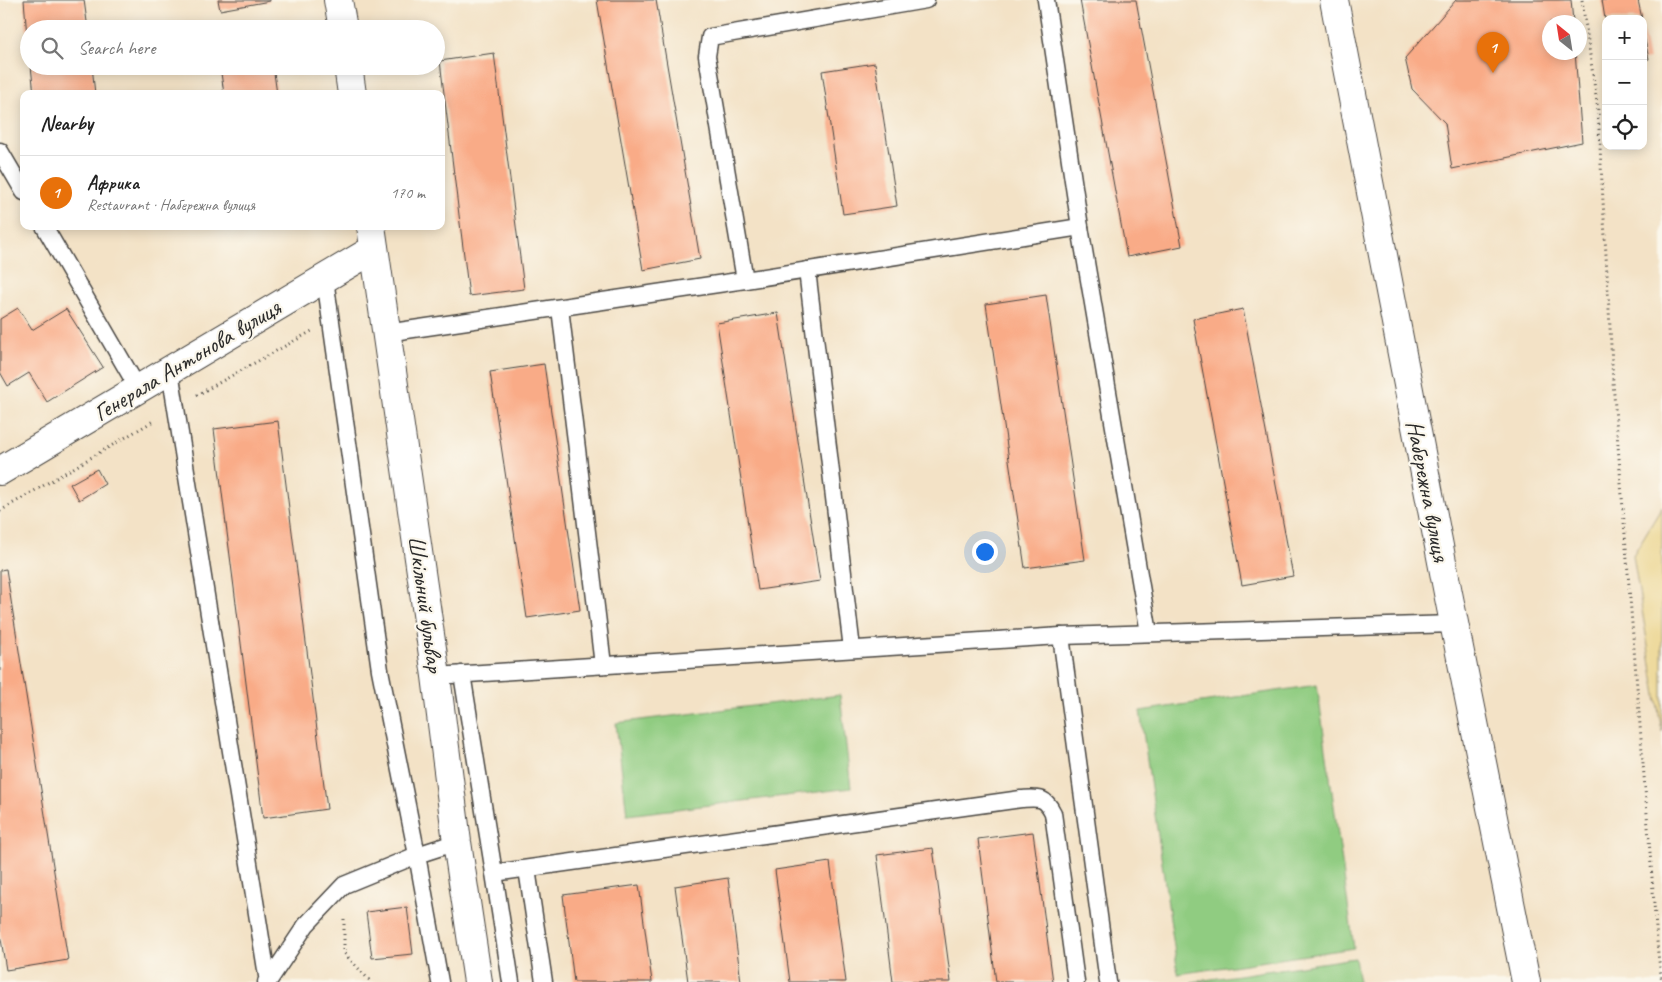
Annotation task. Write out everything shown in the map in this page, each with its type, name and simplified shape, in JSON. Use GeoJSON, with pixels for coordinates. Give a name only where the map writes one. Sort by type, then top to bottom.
{"type":"FeatureCollection","features":[{"type":"Feature","properties":{"kind":"street"},"geometry":{"type":"LineString","coordinates":[[338,0],[341,20]]}},
{"type":"Feature","properties":{"kind":"street","name":"Набережна вулиця"},"geometry":{"type":"LineString","coordinates":[[1334,0],[1454,624],[1526,982]]}},
{"type":"Feature","properties":{"kind":"street"},"geometry":{"type":"LineString","coordinates":[[349,75],[351,90]]}},
{"type":"Feature","properties":{"kind":"street","name":"Генерала Антонова вулиця"},"geometry":{"type":"LineString","coordinates":[[0,471],[324,279],[373,238]]}},
{"type":"Feature","properties":{"kind":"street","name":"Шкільний бульвар"},"geometry":{"type":"LineString","coordinates":[[373,238],[386,333],[449,675],[457,842],[478,982]]}},
{"type":"Feature","properties":{"kind":"lane"},"geometry":{"type":"LineString","coordinates":[[745,280],[707,56],[710,37],[926,0]]}},
{"type":"Feature","properties":{"kind":"lane"},"geometry":{"type":"LineString","coordinates":[[1046,0],[1080,227],[1149,633]]}},
{"type":"Feature","properties":{"kind":"lane"},"geometry":{"type":"LineString","coordinates":[[0,151],[20,185]]}},
{"type":"Feature","properties":{"kind":"lane"},"geometry":{"type":"LineString","coordinates":[[386,333],[745,280],[1080,227]]}},
{"type":"Feature","properties":{"kind":"lane"},"geometry":{"type":"LineString","coordinates":[[46,230],[139,390]]}},
{"type":"Feature","properties":{"kind":"lane"},"geometry":{"type":"LineString","coordinates":[[806,270],[852,649]]}},
{"type":"Feature","properties":{"kind":"lane"},"geometry":{"type":"LineString","coordinates":[[324,279],[380,670],[440,982]]}},
{"type":"Feature","properties":{"kind":"lane"},"geometry":{"type":"LineString","coordinates":[[560,308],[603,665]]}},
{"type":"Feature","properties":{"kind":"lane"},"geometry":{"type":"LineString","coordinates":[[170,371],[267,982]]}},
{"type":"Feature","properties":{"kind":"lane"},"geometry":{"type":"LineString","coordinates":[[511,982],[494,873],[449,675],[1061,636],[1454,624]]}},
{"type":"Feature","properties":{"kind":"lane"},"geometry":{"type":"LineString","coordinates":[[1061,636],[1108,982]]}},
{"type":"Feature","properties":{"kind":"lane"},"geometry":{"type":"LineString","coordinates":[[494,873],[1021,798],[1039,798],[1049,804],[1053,813],[1076,982]]}},
{"type":"Feature","properties":{"kind":"lane"},"geometry":{"type":"LineString","coordinates":[[267,982],[306,925],[344,885],[417,855],[457,842]]}},
{"type":"Feature","properties":{"kind":"lane"},"geometry":{"type":"LineString","coordinates":[[527,869],[544,982]]}},
{"type":"Feature","properties":{"kind":"path"},"geometry":{"type":"LineString","coordinates":[[1582,0],[1598,110],[1613,382],[1656,934],[1662,982]]}},
{"type":"Feature","properties":{"kind":"path"},"geometry":{"type":"LineString","coordinates":[[344,885],[344,953],[371,982]]}},
{"type":"Feature","properties":{"kind":"green space"},"geometry":{"type":"Polygon","coordinates":[[[1317,685],[1354,948],[1178,974],[1140,711],[1317,685]]]}},
{"type":"Feature","properties":{"kind":"green space"},"geometry":{"type":"Polygon","coordinates":[[[840,695],[851,788],[627,815],[616,723],[840,695]]]}},
{"type":"Feature","properties":{"kind":"green space"},"geometry":{"type":"Polygon","coordinates":[[[1355,958],[1359,982],[1191,982],[1355,958]]]}},
{"type":"Feature","properties":{"kind":"sand"},"geometry":{"type":"Polygon","coordinates":[[[1662,507],[1662,732],[1633,555],[1662,507]]]}},
{"type":"Feature","properties":{"kind":"building"},"geometry":{"type":"Polygon","coordinates":[[[24,0],[84,0],[87,20],[26,20],[24,0]]]}},
{"type":"Feature","properties":{"kind":"building"},"geometry":{"type":"Polygon","coordinates":[[[218,0],[270,0],[270,1],[220,10],[218,0]]]}},
{"type":"Feature","properties":{"kind":"building"},"geometry":{"type":"Polygon","coordinates":[[[597,0],[656,0],[700,259],[643,270],[597,0]]]}},
{"type":"Feature","properties":{"kind":"building"},"geometry":{"type":"Polygon","coordinates":[[[1080,0],[1136,0],[1182,246],[1127,257],[1080,0]]]}},
{"type":"Feature","properties":{"kind":"building"},"geometry":{"type":"Polygon","coordinates":[[[1456,0],[1571,0],[1572,15],[1542,15],[1542,60],[1576,60],[1582,142],[1452,169],[1445,123],[1412,89],[1405,58],[1456,0]]]}},
{"type":"Feature","properties":{"kind":"building"},"geometry":{"type":"Polygon","coordinates":[[[1602,0],[1638,0],[1641,15],[1604,15],[1602,0]]]}},
{"type":"Feature","properties":{"kind":"building"},"geometry":{"type":"Polygon","coordinates":[[[494,53],[524,289],[469,296],[442,75],[445,75],[445,60],[494,53]]]}},
{"type":"Feature","properties":{"kind":"building"},"geometry":{"type":"Polygon","coordinates":[[[875,63],[897,206],[843,214],[822,71],[875,63]]]}},
{"type":"Feature","properties":{"kind":"building"},"geometry":{"type":"Polygon","coordinates":[[[32,75],[93,75],[95,90],[34,90],[32,75]]]}},
{"type":"Feature","properties":{"kind":"building"},"geometry":{"type":"Polygon","coordinates":[[[221,75],[274,75],[276,90],[223,90],[221,75]]]}},
{"type":"Feature","properties":{"kind":"building"},"geometry":{"type":"Polygon","coordinates":[[[1046,295],[1085,560],[1025,568],[986,304],[1046,295]]]}},
{"type":"Feature","properties":{"kind":"building"},"geometry":{"type":"Polygon","coordinates":[[[18,308],[32,330],[66,309],[103,367],[47,402],[29,373],[8,386],[0,372],[0,319],[18,308]]]}},
{"type":"Feature","properties":{"kind":"building"},"geometry":{"type":"Polygon","coordinates":[[[1243,309],[1293,576],[1242,585],[1193,319],[1243,309]]]}},
{"type":"Feature","properties":{"kind":"building"},"geometry":{"type":"Polygon","coordinates":[[[778,313],[820,581],[758,590],[717,323],[778,313]]]}},
{"type":"Feature","properties":{"kind":"building"},"geometry":{"type":"Polygon","coordinates":[[[544,364],[580,610],[527,618],[490,372],[544,364]]]}},
{"type":"Feature","properties":{"kind":"building"},"geometry":{"type":"Polygon","coordinates":[[[278,421],[327,809],[263,818],[214,429],[278,421]]]}},
{"type":"Feature","properties":{"kind":"building"},"geometry":{"type":"Polygon","coordinates":[[[97,469],[105,484],[79,500],[70,484],[97,469]]]}},
{"type":"Feature","properties":{"kind":"building"},"geometry":{"type":"Polygon","coordinates":[[[6,569],[68,960],[6,970],[0,933],[0,570],[6,569]]]}},
{"type":"Feature","properties":{"kind":"building"},"geometry":{"type":"Polygon","coordinates":[[[1033,832],[1053,982],[996,982],[978,839],[1033,832]]]}},
{"type":"Feature","properties":{"kind":"building"},"geometry":{"type":"Polygon","coordinates":[[[933,848],[951,982],[893,982],[877,855],[933,848]]]}},
{"type":"Feature","properties":{"kind":"building"},"geometry":{"type":"Polygon","coordinates":[[[830,862],[846,982],[790,982],[775,870],[830,862]]]}},
{"type":"Feature","properties":{"kind":"building"},"geometry":{"type":"Polygon","coordinates":[[[728,878],[741,982],[688,982],[675,886],[728,878]]]}},
{"type":"Feature","properties":{"kind":"building"},"geometry":{"type":"Polygon","coordinates":[[[639,885],[652,982],[574,982],[563,895],[639,885]]]}},
{"type":"Feature","properties":{"kind":"building"},"geometry":{"type":"Polygon","coordinates":[[[407,907],[413,954],[372,958],[366,912],[407,907]]]}},
{"type":"Feature","properties":{"kind":"place","name":"Африка"},"geometry":{"type":"Point","coordinates":[1493,73]}}]}
